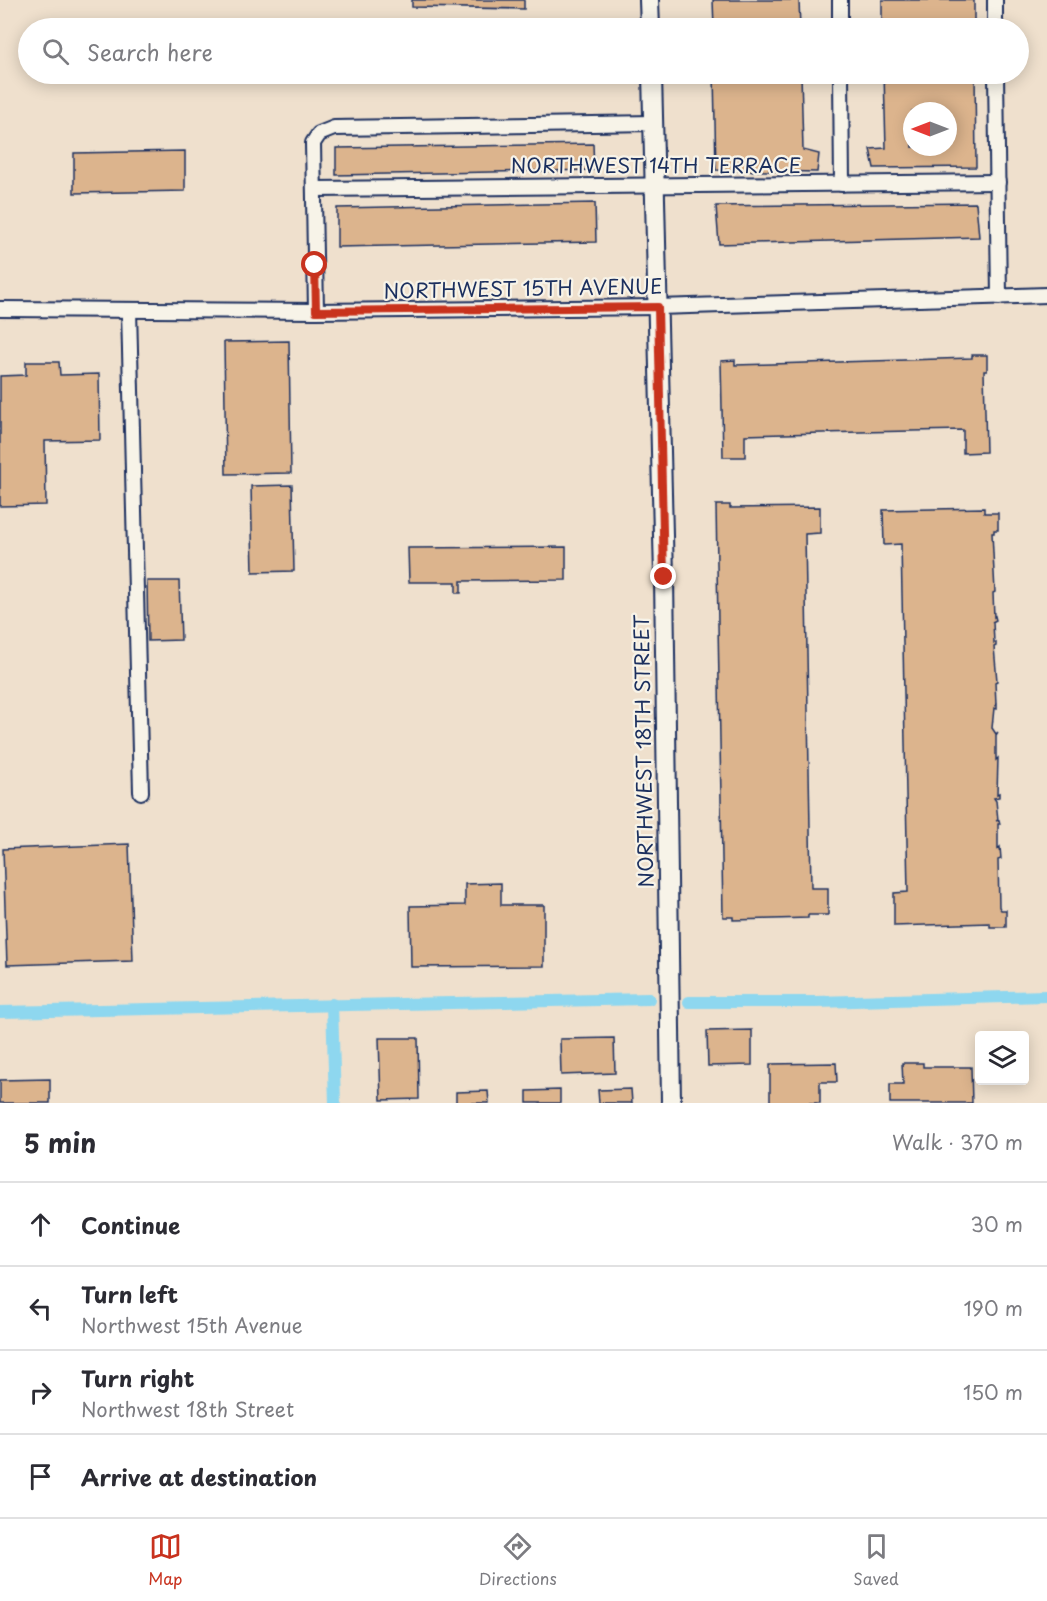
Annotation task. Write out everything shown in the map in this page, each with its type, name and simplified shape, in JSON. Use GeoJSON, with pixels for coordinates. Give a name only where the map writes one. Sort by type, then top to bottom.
{"type":"FeatureCollection","features":[{"type":"Feature","properties":{"kind":"street"},"geometry":{"type":"LineString","coordinates":[[649,0],[650,18]]}},
{"type":"Feature","properties":{"kind":"street"},"geometry":{"type":"LineString","coordinates":[[840,0],[840,18]]}},
{"type":"Feature","properties":{"kind":"street"},"geometry":{"type":"LineString","coordinates":[[995,0],[995,18]]}},
{"type":"Feature","properties":{"kind":"street","name":"NORTHWEST 18TH STREET"},"geometry":{"type":"LineString","coordinates":[[652,84],[671,1103]]}},
{"type":"Feature","properties":{"kind":"street"},"geometry":{"type":"LineString","coordinates":[[841,84],[842,184]]}},
{"type":"Feature","properties":{"kind":"street"},"geometry":{"type":"LineString","coordinates":[[996,84],[999,297]]}},
{"type":"Feature","properties":{"kind":"street"},"geometry":{"type":"LineString","coordinates":[[316,311],[313,143],[319,134],[334,128],[653,123]]}},
{"type":"Feature","properties":{"kind":"street","name":"NORTHWEST 14TH TERRACE"},"geometry":{"type":"LineString","coordinates":[[314,189],[998,182]]}},
{"type":"Feature","properties":{"kind":"street","name":"NORTHWEST 15TH AVENUE"},"geometry":{"type":"LineString","coordinates":[[0,309],[316,311],[658,307],[1047,295]]}},
{"type":"Feature","properties":{"kind":"street"},"geometry":{"type":"LineString","coordinates":[[129,310],[141,792]]}},
{"type":"Feature","properties":{"kind":"building"},"geometry":{"type":"Polygon","coordinates":[[[412,0],[524,0],[524,9],[412,7],[412,0]]]}},
{"type":"Feature","properties":{"kind":"building"},"geometry":{"type":"Polygon","coordinates":[[[713,0],[799,0],[800,18],[714,18],[713,0]]]}},
{"type":"Feature","properties":{"kind":"building"},"geometry":{"type":"Polygon","coordinates":[[[882,0],[974,0],[974,18],[882,18],[882,0]]]}},
{"type":"Feature","properties":{"kind":"building"},"geometry":{"type":"Polygon","coordinates":[[[714,84],[801,84],[803,150],[819,154],[817,172],[716,170],[714,84]]]}},
{"type":"Feature","properties":{"kind":"building"},"geometry":{"type":"Polygon","coordinates":[[[884,84],[975,84],[976,167],[874,168],[870,149],[886,148],[884,84]]]}},
{"type":"Feature","properties":{"kind":"building"},"geometry":{"type":"Polygon","coordinates":[[[593,144],[594,170],[336,175],[336,148],[593,144]]]}},
{"type":"Feature","properties":{"kind":"building"},"geometry":{"type":"Polygon","coordinates":[[[185,151],[185,191],[74,193],[74,153],[185,151]]]}},
{"type":"Feature","properties":{"kind":"building"},"geometry":{"type":"Polygon","coordinates":[[[595,203],[596,242],[337,247],[337,208],[595,203]]]}},
{"type":"Feature","properties":{"kind":"building"},"geometry":{"type":"Polygon","coordinates":[[[976,203],[979,237],[719,244],[716,206],[976,203]]]}},
{"type":"Feature","properties":{"kind":"building"},"geometry":{"type":"Polygon","coordinates":[[[289,341],[291,473],[226,474],[224,342],[289,341]]]}},
{"type":"Feature","properties":{"kind":"building"},"geometry":{"type":"Polygon","coordinates":[[[972,355],[987,355],[987,371],[984,371],[986,452],[963,453],[963,430],[745,435],[745,457],[723,457],[721,361],[735,360],[735,365],[972,358],[972,355]]]}},
{"type":"Feature","properties":{"kind":"building"},"geometry":{"type":"Polygon","coordinates":[[[26,362],[59,362],[60,375],[99,374],[100,440],[45,441],[46,505],[0,506],[0,376],[26,375],[26,362]]]}},
{"type":"Feature","properties":{"kind":"building"},"geometry":{"type":"Polygon","coordinates":[[[292,485],[294,571],[253,572],[251,486],[292,485]]]}},
{"type":"Feature","properties":{"kind":"building"},"geometry":{"type":"Polygon","coordinates":[[[716,505],[730,505],[730,508],[820,507],[820,533],[805,534],[811,888],[828,888],[828,915],[808,915],[808,918],[733,920],[733,917],[723,917],[716,505]]]}},
{"type":"Feature","properties":{"kind":"building"},"geometry":{"type":"Polygon","coordinates":[[[984,508],[984,513],[998,513],[998,530],[992,533],[994,617],[996,620],[992,622],[994,643],[996,642],[994,647],[997,709],[994,708],[992,728],[996,734],[998,732],[996,760],[998,758],[997,794],[999,793],[999,797],[994,798],[998,820],[996,821],[999,820],[1000,824],[998,824],[998,849],[1000,847],[1001,859],[998,860],[999,907],[1001,910],[1006,910],[1006,927],[990,927],[990,923],[894,926],[894,893],[908,892],[901,544],[884,545],[883,510],[984,508]]]}},
{"type":"Feature","properties":{"kind":"building"},"geometry":{"type":"Polygon","coordinates":[[[566,547],[566,580],[461,581],[461,593],[456,593],[456,582],[409,582],[408,548],[566,547]]]}},
{"type":"Feature","properties":{"kind":"building"},"geometry":{"type":"Polygon","coordinates":[[[147,581],[179,581],[181,640],[148,641],[147,581]]]}},
{"type":"Feature","properties":{"kind":"building"},"geometry":{"type":"Polygon","coordinates":[[[129,844],[133,961],[7,965],[3,849],[129,844]]]}},
{"type":"Feature","properties":{"kind":"building"},"geometry":{"type":"Polygon","coordinates":[[[501,883],[501,905],[544,905],[544,966],[411,967],[410,906],[465,905],[465,884],[501,883]]]}},
{"type":"Feature","properties":{"kind":"building"},"geometry":{"type":"Polygon","coordinates":[[[752,1030],[752,1065],[708,1066],[707,1031],[752,1030]]]}},
{"type":"Feature","properties":{"kind":"building"},"geometry":{"type":"Polygon","coordinates":[[[379,1038],[418,1038],[419,1099],[381,1100],[379,1038]]]}},
{"type":"Feature","properties":{"kind":"building"},"geometry":{"type":"Polygon","coordinates":[[[614,1038],[615,1073],[561,1075],[560,1039],[614,1038]]]}},
{"type":"Feature","properties":{"kind":"building"},"geometry":{"type":"Polygon","coordinates":[[[836,1063],[837,1082],[820,1082],[820,1103],[770,1103],[770,1064],[836,1063]]]}},
{"type":"Feature","properties":{"kind":"building"},"geometry":{"type":"Polygon","coordinates":[[[902,1063],[923,1063],[923,1067],[971,1067],[972,1103],[890,1103],[890,1084],[903,1084],[902,1063]]]}},
{"type":"Feature","properties":{"kind":"building"},"geometry":{"type":"Polygon","coordinates":[[[50,1079],[50,1103],[0,1103],[0,1080],[50,1079]]]}},
{"type":"Feature","properties":{"kind":"building"},"geometry":{"type":"Polygon","coordinates":[[[631,1089],[632,1103],[599,1103],[598,1090],[631,1089]]]}},
{"type":"Feature","properties":{"kind":"building"},"geometry":{"type":"Polygon","coordinates":[[[560,1090],[560,1103],[527,1103],[527,1091],[560,1090]]]}},
{"type":"Feature","properties":{"kind":"building"},"geometry":{"type":"Polygon","coordinates":[[[488,1091],[489,1103],[456,1103],[456,1092],[488,1091]]]}},
{"type":"Feature","properties":{"kind":"waterway"},"geometry":{"type":"LineString","coordinates":[[689,1002],[816,1002],[1047,996]]}},
{"type":"Feature","properties":{"kind":"waterway"},"geometry":{"type":"LineString","coordinates":[[0,1012],[649,999]]}},
{"type":"Feature","properties":{"kind":"waterway"},"geometry":{"type":"LineString","coordinates":[[332,1004],[335,1103]]}},
{"type":"Feature","properties":{"kind":"route"},"geometry":{"type":"LineString","coordinates":[[315,265],[316,311],[658,307],[664,577]]}}]}
